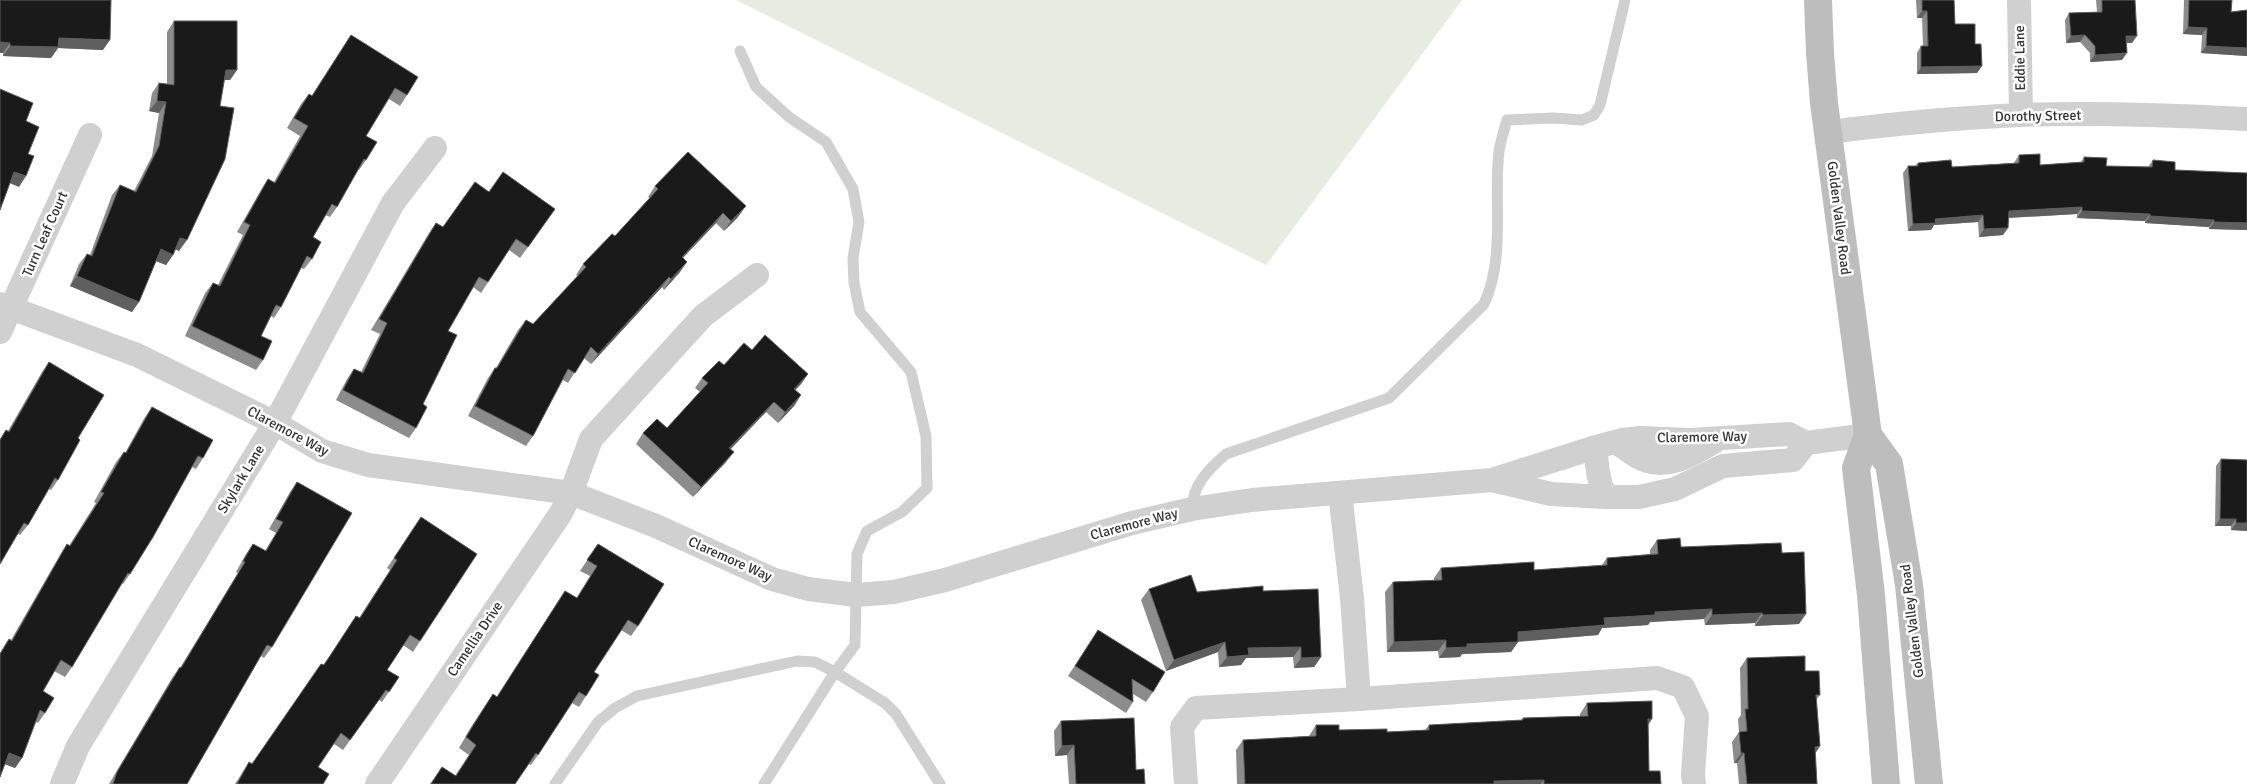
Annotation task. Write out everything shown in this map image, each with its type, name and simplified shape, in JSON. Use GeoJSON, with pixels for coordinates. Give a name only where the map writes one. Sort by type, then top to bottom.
{"type":"FeatureCollection","features":[{"type":"Feature","properties":{"kind":"main road","name":"Golden Valley Road"},"geometry":{"type":"LineString","coordinates":[[1818,0],[1820,54],[1836,201],[1868,435],[1856,468],[1871,595],[1886,784]]}},
{"type":"Feature","properties":{"kind":"main road","name":"Golden Valley Road"},"geometry":{"type":"LineString","coordinates":[[1868,435],[1889,464],[1891,474],[1909,584],[1929,784]]}},
{"type":"Feature","properties":{"kind":"street","name":"Eddie Lane"},"geometry":{"type":"LineString","coordinates":[[2019,0],[2020,115]]}},
{"type":"Feature","properties":{"kind":"street","name":"Dorothy Street"},"geometry":{"type":"LineString","coordinates":[[1829,132],[2020,115],[2154,115],[2247,119]]}},
{"type":"Feature","properties":{"kind":"street","name":"Turn Leaf Court"},"geometry":{"type":"LineString","coordinates":[[0,332],[6,306],[90,135]]}},
{"type":"Feature","properties":{"kind":"street","name":"Skylark Lane"},"geometry":{"type":"LineString","coordinates":[[62,784],[78,746],[275,422],[392,203],[435,148]]}},
{"type":"Feature","properties":{"kind":"street","name":"Camellia Drive"},"geometry":{"type":"LineString","coordinates":[[377,784],[561,513],[571,493],[591,439],[703,316],[757,275]]}},
{"type":"Feature","properties":{"kind":"street","name":"Claremore Way"},"geometry":{"type":"LineString","coordinates":[[6,306],[137,355],[275,422],[322,451],[368,465],[571,493],[656,526],[772,579],[808,589],[857,594],[894,592],[945,580],[1132,522],[1192,509],[1252,500],[1492,480],[1606,444],[1641,438],[1690,440],[1789,434],[1806,443],[1868,435]]}},
{"type":"Feature","properties":{"kind":"street","name":"Claremore Way"},"geometry":{"type":"LineString","coordinates":[[1492,480],[1550,494],[1605,498],[1639,497],[1675,489],[1723,466],[1793,460],[1806,443]]}},
{"type":"Feature","properties":{"kind":"street"},"geometry":{"type":"LineString","coordinates":[[1605,498],[1596,462],[1606,444]]}},
{"type":"Feature","properties":{"kind":"street"},"geometry":{"type":"LineString","coordinates":[[1340,493],[1352,598],[1359,699]]}},
{"type":"Feature","properties":{"kind":"street"},"geometry":{"type":"LineString","coordinates":[[1186,784],[1182,727],[1196,708],[1359,699],[1657,678],[1683,687],[1697,716],[1694,784]]}},
{"type":"Feature","properties":{"kind":"lane"},"geometry":{"type":"LineString","coordinates":[[1192,509],[1192,494],[1213,465],[1226,454],[1389,398],[1484,304],[1492,286],[1496,265],[1500,150],[1507,120],[1553,118],[1582,120],[1594,115],[1600,105],[1625,0]]}},
{"type":"Feature","properties":{"kind":"lane"},"geometry":{"type":"LineString","coordinates":[[740,51],[756,87],[789,117],[826,142],[853,189],[860,222],[853,266],[854,283],[860,312],[911,372],[926,436],[927,488],[902,512],[867,531],[857,554],[855,646],[835,672],[764,784]]}},
{"type":"Feature","properties":{"kind":"lane"},"geometry":{"type":"LineString","coordinates":[[555,784],[598,722],[615,708],[637,696],[797,661],[815,662],[835,672],[884,703],[896,714],[940,784]]}},
{"type":"Feature","properties":{"kind":"shaded area"},"geometry":{"type":"Polygon","coordinates":[[[736,0],[1462,0],[1266,265],[736,0]]]}},
{"type":"Feature","properties":{"kind":"building"},"geometry":{"type":"Polygon","coordinates":[[[0,0],[111,0],[110,40],[59,38],[58,47],[10,46],[10,43],[0,42],[0,0]]]}},
{"type":"Feature","properties":{"kind":"building"},"geometry":{"type":"Polygon","coordinates":[[[1922,0],[1954,0],[1955,24],[1975,24],[1975,44],[1981,44],[1982,66],[1921,67],[1921,46],[1928,46],[1927,11],[1922,11],[1922,0]]]}},
{"type":"Feature","properties":{"kind":"building"},"geometry":{"type":"Polygon","coordinates":[[[2102,0],[2135,0],[2137,36],[2126,36],[2127,53],[2095,55],[2095,46],[2085,35],[2071,36],[2069,13],[2102,12],[2102,0]]]}},
{"type":"Feature","properties":{"kind":"building"},"geometry":{"type":"Polygon","coordinates":[[[2189,0],[2232,0],[2231,12],[2247,10],[2247,48],[2206,46],[2207,28],[2188,27],[2189,0]]]}},
{"type":"Feature","properties":{"kind":"building"},"geometry":{"type":"Polygon","coordinates":[[[174,21],[237,21],[237,70],[226,70],[220,106],[234,108],[225,159],[187,240],[180,238],[173,255],[161,249],[139,302],[77,276],[87,254],[92,256],[120,185],[136,192],[159,146],[166,102],[157,101],[159,83],[174,85],[174,21]]]}},
{"type":"Feature","properties":{"kind":"building"},"geometry":{"type":"Polygon","coordinates":[[[351,35],[418,77],[407,95],[395,88],[366,136],[377,142],[366,160],[364,159],[337,207],[332,204],[313,237],[321,242],[312,259],[307,256],[281,307],[276,305],[261,336],[272,341],[263,360],[192,326],[213,283],[220,286],[250,225],[244,222],[268,179],[275,183],[308,126],[294,118],[309,94],[312,96],[351,35]]]}},
{"type":"Feature","properties":{"kind":"building"},"geometry":{"type":"Polygon","coordinates":[[[0,89],[33,103],[26,121],[39,127],[28,154],[34,156],[26,176],[14,172],[0,210],[0,89]]]}},
{"type":"Feature","properties":{"kind":"building"},"geometry":{"type":"Polygon","coordinates":[[[688,152],[746,206],[731,221],[723,213],[682,257],[687,262],[671,279],[669,277],[598,354],[591,347],[575,373],[568,369],[533,436],[475,406],[495,368],[497,368],[526,320],[533,324],[586,267],[583,264],[612,234],[615,236],[658,189],[655,186],[688,152]]]}},
{"type":"Feature","properties":{"kind":"building"},"geometry":{"type":"Polygon","coordinates":[[[2040,154],[2040,165],[2084,162],[2084,157],[2107,158],[2106,166],[2152,167],[2153,160],[2175,162],[2175,170],[2247,173],[2247,223],[2214,222],[2214,220],[2150,216],[2150,214],[2082,211],[2082,207],[2009,211],[2008,228],[1984,229],[1983,215],[1935,219],[1936,223],[1913,224],[1908,166],[1918,166],[1918,163],[1951,160],[1952,167],[2019,163],[2019,155],[2040,154]]]}},
{"type":"Feature","properties":{"kind":"building"},"geometry":{"type":"Polygon","coordinates":[[[503,172],[555,209],[528,247],[516,239],[488,282],[479,277],[448,331],[457,335],[423,404],[427,407],[416,428],[343,390],[354,369],[363,373],[387,323],[379,319],[436,223],[443,227],[475,182],[489,192],[503,172]]]}},
{"type":"Feature","properties":{"kind":"building"},"geometry":{"type":"Polygon","coordinates":[[[765,335],[808,374],[794,389],[801,395],[785,412],[774,402],[729,448],[734,452],[701,487],[643,433],[657,419],[667,428],[708,383],[702,378],[719,361],[724,365],[744,343],[752,350],[765,335]]]}},
{"type":"Feature","properties":{"kind":"building"},"geometry":{"type":"Polygon","coordinates":[[[49,362],[104,395],[78,438],[80,440],[58,480],[55,478],[28,525],[24,523],[0,564],[0,440],[6,430],[9,432],[49,362]]]}},
{"type":"Feature","properties":{"kind":"building"},"geometry":{"type":"Polygon","coordinates":[[[152,407],[213,440],[203,458],[198,456],[153,537],[130,574],[128,573],[72,667],[61,660],[43,691],[54,698],[45,713],[40,710],[22,758],[9,753],[0,777],[0,654],[9,639],[12,641],[67,544],[70,546],[104,493],[101,492],[152,407]]]}},
{"type":"Feature","properties":{"kind":"building"},"geometry":{"type":"Polygon","coordinates":[[[2221,459],[2247,460],[2247,523],[2236,523],[2236,519],[2220,519],[2221,459]]]}},
{"type":"Feature","properties":{"kind":"building"},"geometry":{"type":"Polygon","coordinates":[[[297,482],[352,513],[272,647],[267,645],[187,784],[113,784],[117,772],[245,562],[243,561],[253,544],[266,551],[283,522],[276,519],[297,482]]]}},
{"type":"Feature","properties":{"kind":"building"},"geometry":{"type":"Polygon","coordinates":[[[421,517],[477,554],[420,641],[410,635],[387,670],[399,677],[389,692],[386,690],[350,740],[341,733],[318,767],[329,774],[323,784],[237,784],[249,762],[252,764],[321,664],[324,665],[356,616],[360,618],[397,560],[394,558],[421,517]]]}},
{"type":"Feature","properties":{"kind":"building"},"geometry":{"type":"Polygon","coordinates":[[[1680,538],[1681,547],[1781,543],[1782,553],[1804,552],[1806,614],[1712,615],[1712,609],[1655,612],[1655,615],[1604,618],[1605,625],[1518,632],[1518,642],[1467,644],[1467,647],[1446,648],[1446,640],[1394,642],[1393,582],[1442,580],[1441,568],[1534,562],[1534,570],[1607,565],[1607,558],[1658,554],[1657,540],[1680,538]]]}},
{"type":"Feature","properties":{"kind":"building"},"geometry":{"type":"Polygon","coordinates":[[[598,544],[664,584],[638,626],[628,620],[594,672],[599,675],[586,696],[579,692],[538,755],[536,753],[515,784],[431,784],[442,767],[456,776],[476,745],[466,737],[493,694],[497,697],[565,591],[577,598],[597,566],[587,560],[598,544]]]}},
{"type":"Feature","properties":{"kind":"building"},"geometry":{"type":"Polygon","coordinates":[[[1191,575],[1197,592],[1263,586],[1263,591],[1318,589],[1321,657],[1301,658],[1301,647],[1248,648],[1249,655],[1227,657],[1225,642],[1174,660],[1149,589],[1191,575]]]}},
{"type":"Feature","properties":{"kind":"building"},"geometry":{"type":"Polygon","coordinates":[[[1098,630],[1165,672],[1153,692],[1132,679],[1133,702],[1075,666],[1098,630]]]}},
{"type":"Feature","properties":{"kind":"building"},"geometry":{"type":"Polygon","coordinates":[[[1805,656],[1805,671],[1819,671],[1820,695],[1816,695],[1820,746],[1815,747],[1817,784],[1747,784],[1744,753],[1741,753],[1739,732],[1747,731],[1745,709],[1748,709],[1747,658],[1805,656]]]}},
{"type":"Feature","properties":{"kind":"building"},"geometry":{"type":"Polygon","coordinates":[[[1652,701],[1652,719],[1648,719],[1649,771],[1660,771],[1661,784],[1544,784],[1544,780],[1494,781],[1494,784],[1245,784],[1243,740],[1316,736],[1316,725],[1339,725],[1339,730],[1387,729],[1387,732],[1429,730],[1429,725],[1523,720],[1523,718],[1588,716],[1587,703],[1652,701]]]}},
{"type":"Feature","properties":{"kind":"building"},"geometry":{"type":"Polygon","coordinates":[[[1134,718],[1136,770],[1144,769],[1145,784],[1076,784],[1074,745],[1062,746],[1061,721],[1134,718]]]}}]}
